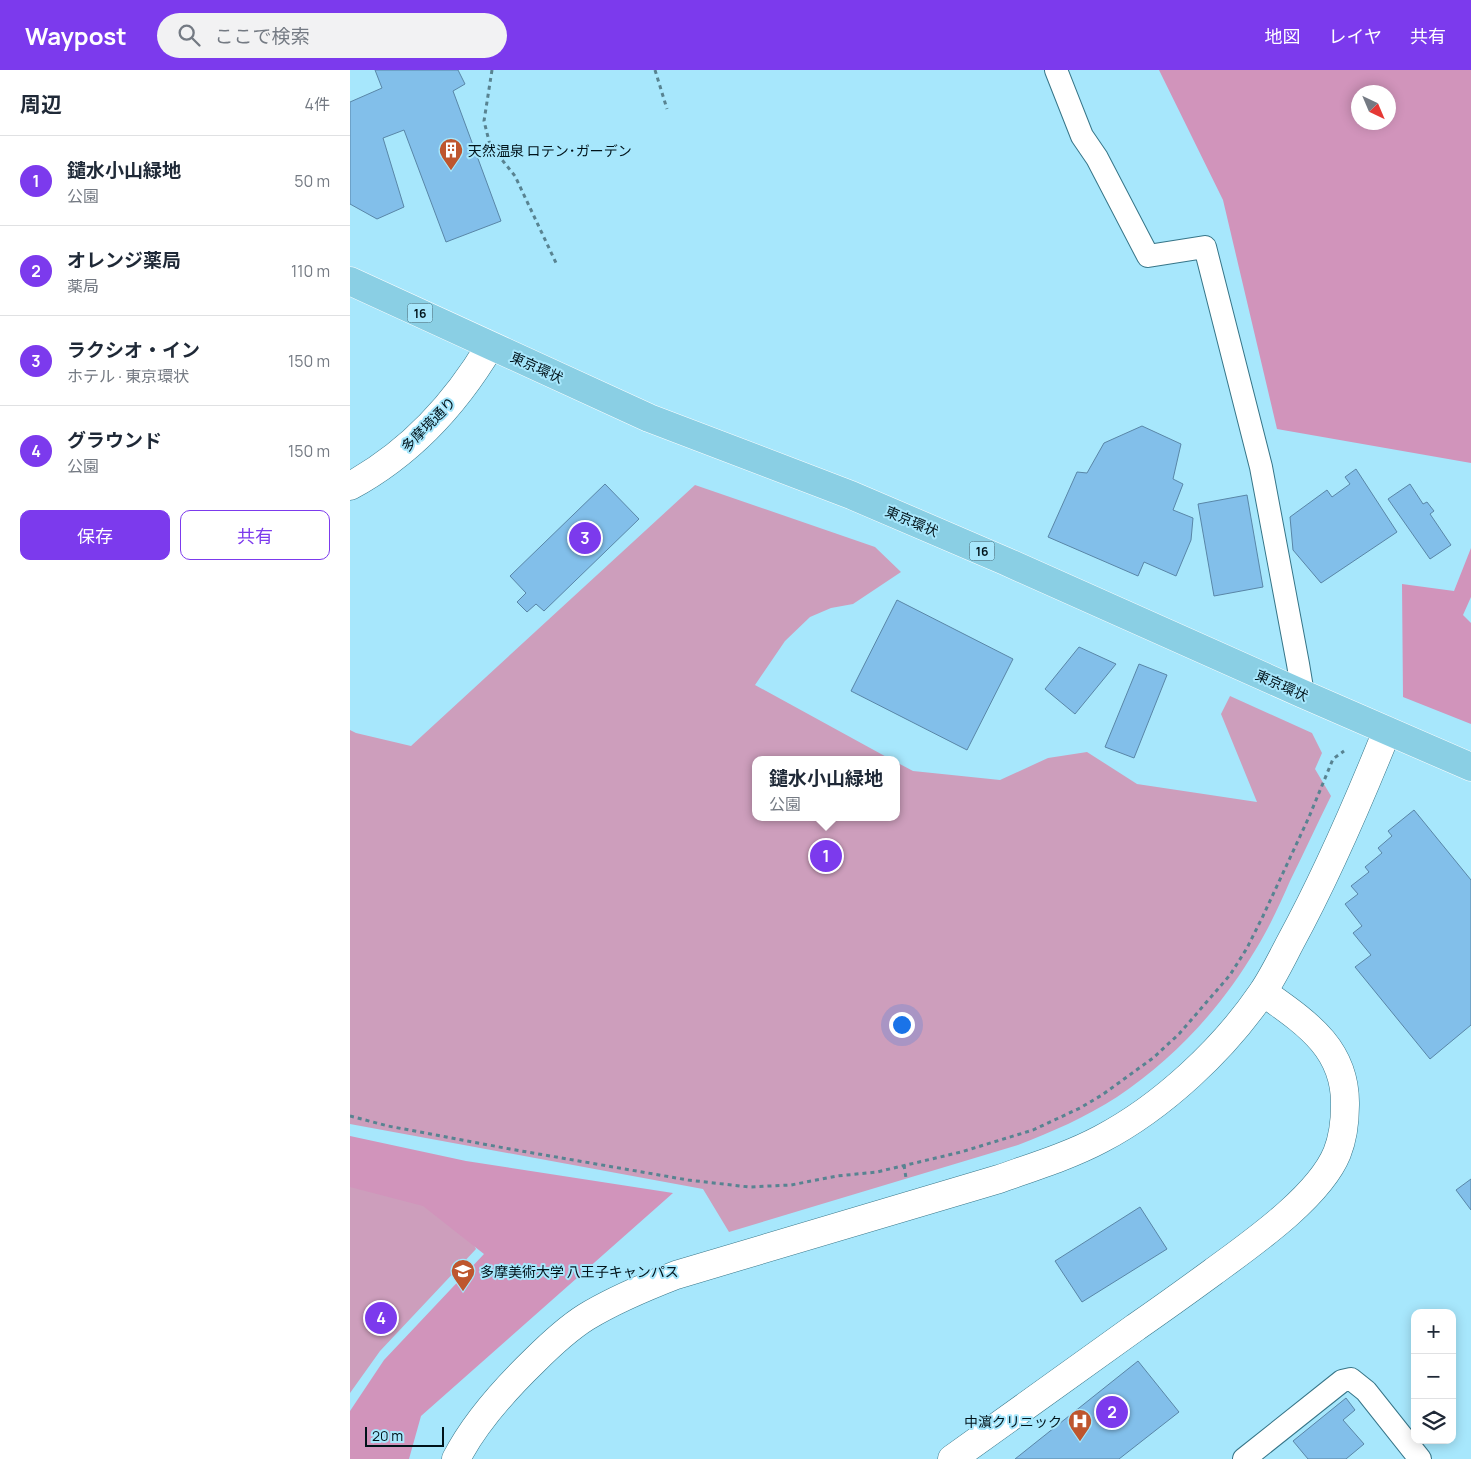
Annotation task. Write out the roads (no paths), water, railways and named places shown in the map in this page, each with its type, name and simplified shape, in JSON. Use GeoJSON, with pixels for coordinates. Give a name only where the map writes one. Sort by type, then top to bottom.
{"type":"FeatureCollection","features":[{"type":"Feature","properties":{"kind":"highway","name":"東京環状"},"geometry":{"type":"LineString","coordinates":[[350,281],[649,418],[851,495],[1471,767]]}},
{"type":"Feature","properties":{"kind":"street"},"geometry":{"type":"LineString","coordinates":[[1056,70],[1082,136],[1097,158],[1148,256],[1205,246],[1261,468],[1302,694]]}},
{"type":"Feature","properties":{"kind":"street","name":"多摩境通り"},"geometry":{"type":"LineString","coordinates":[[350,486],[383,465],[412,442],[437,418],[462,388],[490,346]]}},
{"type":"Feature","properties":{"kind":"street"},"geometry":{"type":"LineString","coordinates":[[456,1459],[477,1425],[506,1388],[549,1346],[586,1317],[638,1290],[676,1275],[999,1179],[1042,1164],[1101,1139],[1152,1106],[1199,1067],[1234,1030],[1263,992],[1310,907],[1387,731]]}},
{"type":"Feature","properties":{"kind":"street"},"geometry":{"type":"LineString","coordinates":[[952,1459],[1260,1237],[1308,1195],[1324,1175],[1336,1155],[1342,1136],[1346,1097],[1340,1070],[1335,1058],[1318,1036],[1306,1024],[1263,992]]}},
{"type":"Feature","properties":{"kind":"street"},"geometry":{"type":"LineString","coordinates":[[1244,1459],[1342,1381],[1351,1379],[1366,1391],[1420,1459]]}},
{"type":"Feature","properties":{"kind":"place","name":"天然温泉 ロテン･ガーデン"},"geometry":{"type":"Point","coordinates":[451,171]}},
{"type":"Feature","properties":{"kind":"place","name":"ラクシオ・イン"},"geometry":{"type":"Point","coordinates":[585,538]}},
{"type":"Feature","properties":{"kind":"place","name":"鑓水小山緑地"},"geometry":{"type":"Point","coordinates":[826,856]}},
{"type":"Feature","properties":{"kind":"place","name":"多摩美術大学 八王子キャンパス"},"geometry":{"type":"Point","coordinates":[463,1292]}},
{"type":"Feature","properties":{"kind":"place","name":"グラウンド"},"geometry":{"type":"Point","coordinates":[381,1318]}},
{"type":"Feature","properties":{"kind":"place","name":"オレンジ薬局"},"geometry":{"type":"Point","coordinates":[1112,1412]}},
{"type":"Feature","properties":{"kind":"place","name":"中濵クリニック"},"geometry":{"type":"Point","coordinates":[1080,1442]}}]}
